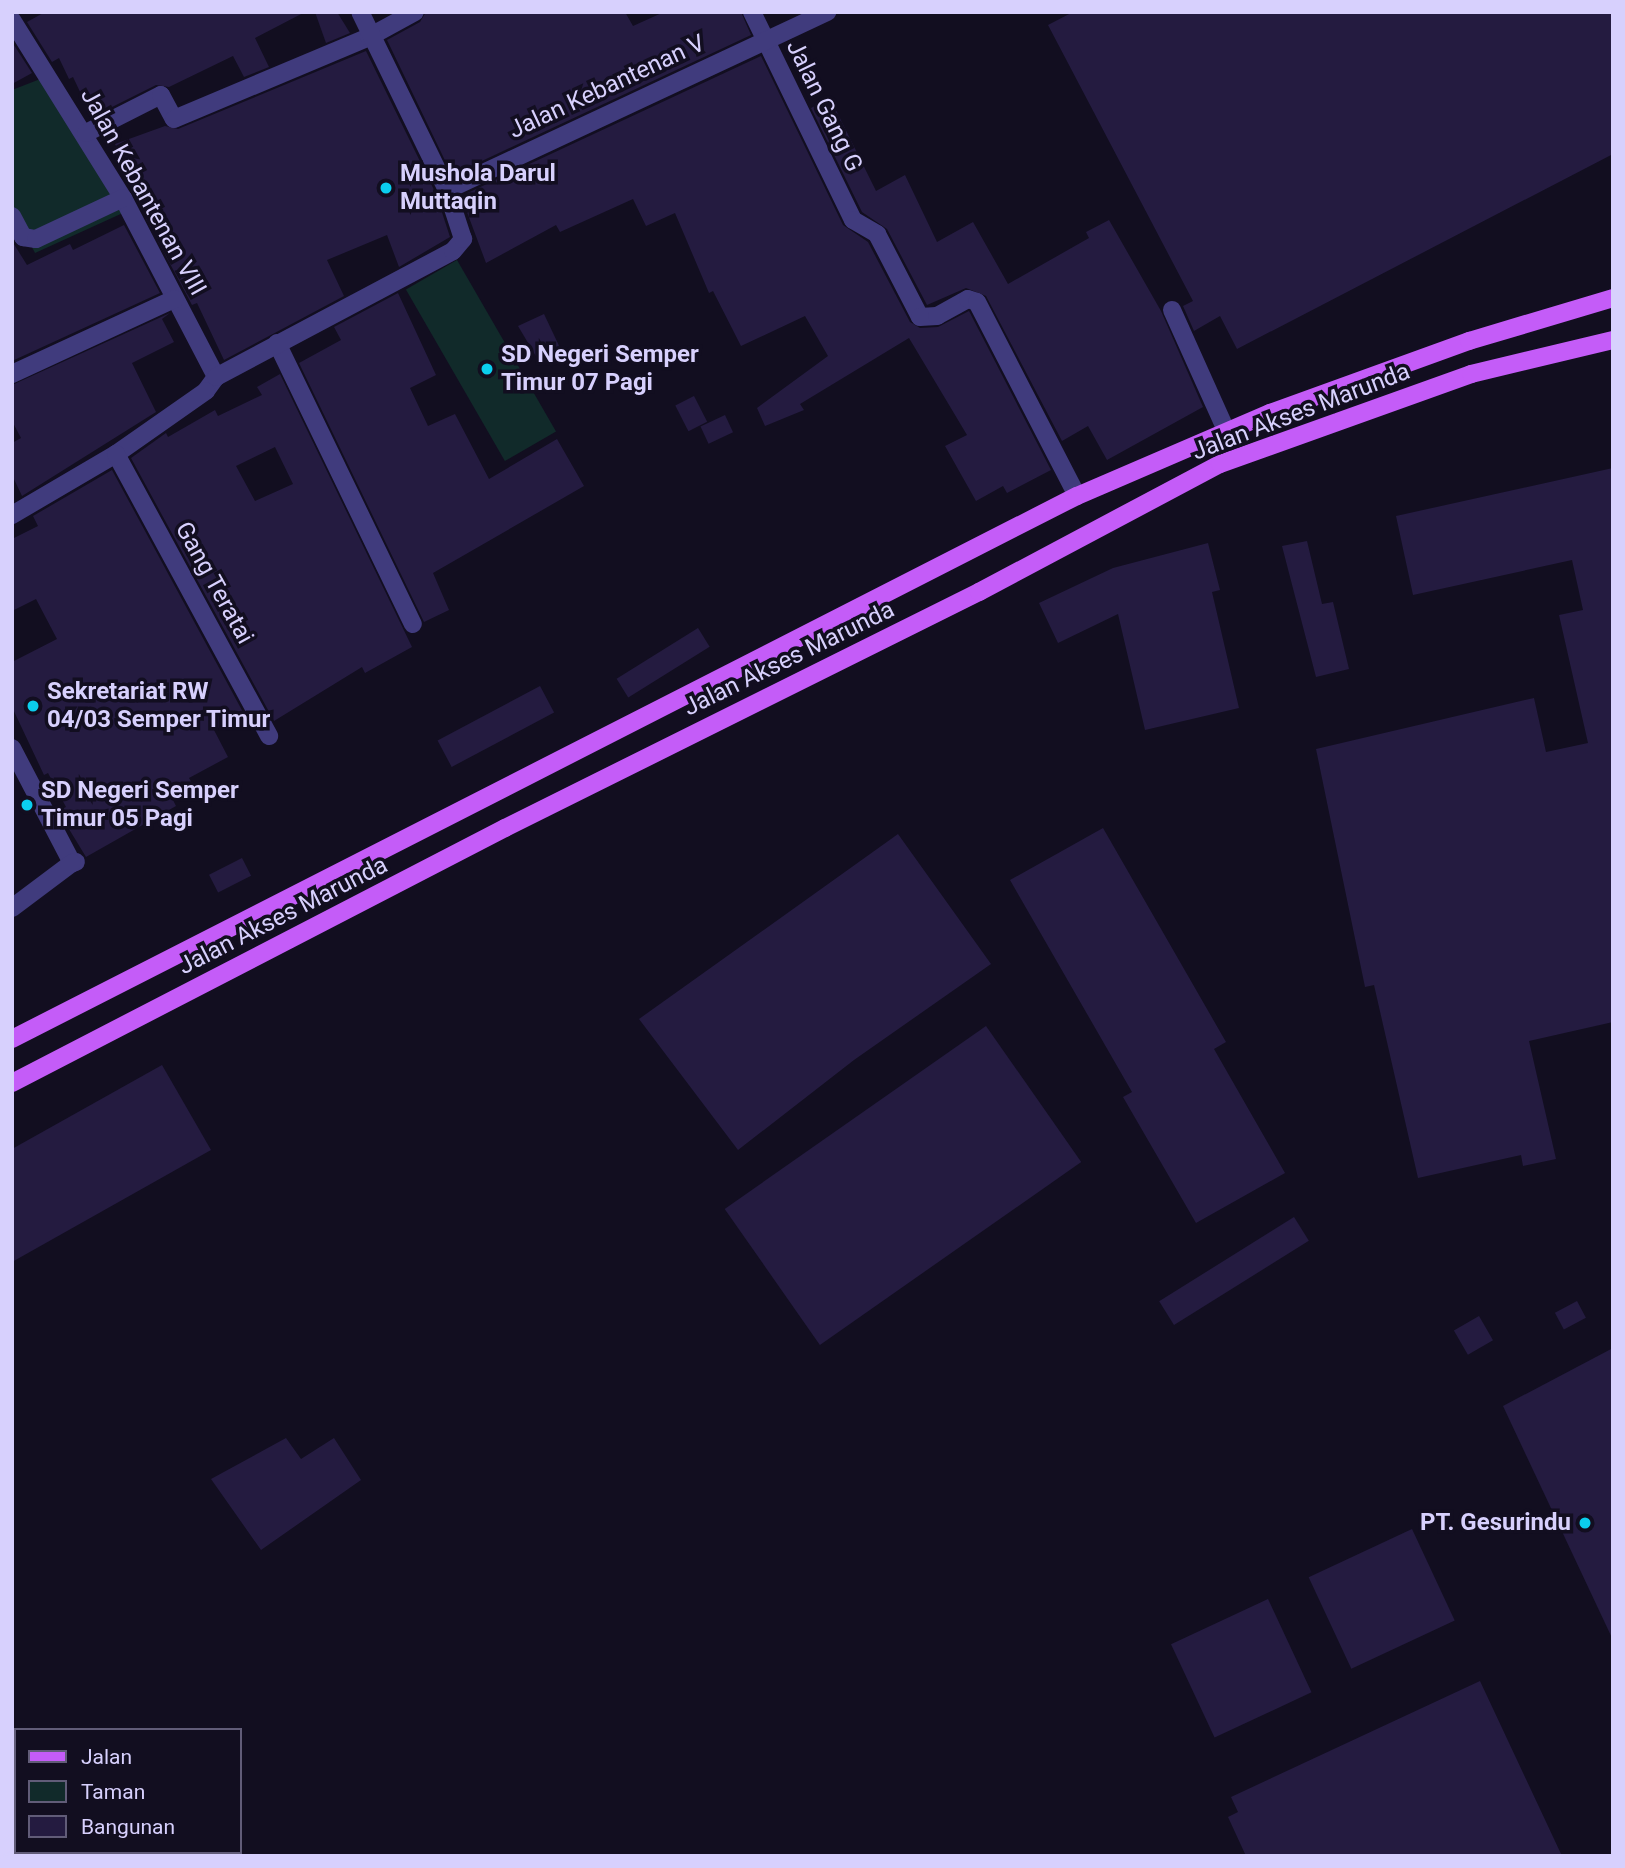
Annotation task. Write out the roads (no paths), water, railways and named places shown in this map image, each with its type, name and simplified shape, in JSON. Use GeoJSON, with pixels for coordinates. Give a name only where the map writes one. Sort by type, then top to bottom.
{"type":"FeatureCollection","features":[{"type":"Feature","properties":{"kind":"main road","name":"Jalan Akses Marunda"},"geometry":{"type":"LineString","coordinates":[[12,1039],[1077,496],[1226,430],[1468,341],[1613,298]]}},
{"type":"Feature","properties":{"kind":"main road","name":"Jalan Akses Marunda"},"geometry":{"type":"LineString","coordinates":[[12,1083],[505,828],[979,592],[1220,464],[1471,374],[1613,340]]}},
{"type":"Feature","properties":{"kind":"street"},"geometry":{"type":"LineString","coordinates":[[12,515],[116,454],[211,384],[277,343],[460,246],[464,233],[447,190],[369,37],[360,12]]}},
{"type":"Feature","properties":{"kind":"street"},"geometry":{"type":"LineString","coordinates":[[86,133],[160,95],[174,120],[369,37],[415,12]]}},
{"type":"Feature","properties":{"kind":"street","name":"Jalan Gang G"},"geometry":{"type":"LineString","coordinates":[[752,12],[853,220],[877,234],[920,317],[937,316],[968,299],[977,302],[1077,496]]}},
{"type":"Feature","properties":{"kind":"street","name":"Jalan Kebantenan V"},"geometry":{"type":"LineString","coordinates":[[447,190],[827,12]]}},
{"type":"Feature","properties":{"kind":"street","name":"Jalan Kebantenan VIII"},"geometry":{"type":"LineString","coordinates":[[12,20],[86,133],[123,198],[174,299],[211,384]]}},
{"type":"Feature","properties":{"kind":"street"},"geometry":{"type":"LineString","coordinates":[[12,216],[23,237],[36,239],[123,198]]}},
{"type":"Feature","properties":{"kind":"street"},"geometry":{"type":"LineString","coordinates":[[12,374],[174,299]]}},
{"type":"Feature","properties":{"kind":"street"},"geometry":{"type":"LineString","coordinates":[[1172,310],[1226,430]]}},
{"type":"Feature","properties":{"kind":"street"},"geometry":{"type":"LineString","coordinates":[[277,343],[414,624]]}},
{"type":"Feature","properties":{"kind":"street","name":"Gang Teratai"},"geometry":{"type":"LineString","coordinates":[[116,454],[269,736]]}},
{"type":"Feature","properties":{"kind":"street"},"geometry":{"type":"LineString","coordinates":[[12,748],[74,862],[12,908]]}},
{"type":"Feature","properties":{"kind":"place","name":"Mushola Darul Muttaqin"},"geometry":{"type":"Point","coordinates":[386,188]}},
{"type":"Feature","properties":{"kind":"place","name":"SD Negeri Semper Timur 07 Pagi"},"geometry":{"type":"Point","coordinates":[487,369]}},
{"type":"Feature","properties":{"kind":"place","name":"Sekretariat RW 04/03 Semper Timur"},"geometry":{"type":"Point","coordinates":[33,706]}},
{"type":"Feature","properties":{"kind":"place","name":"SD Negeri Semper Timur 05 Pagi"},"geometry":{"type":"Point","coordinates":[27,805]}},
{"type":"Feature","properties":{"kind":"place","name":"PT. Gesurindu"},"geometry":{"type":"Point","coordinates":[1585,1523]}}]}
